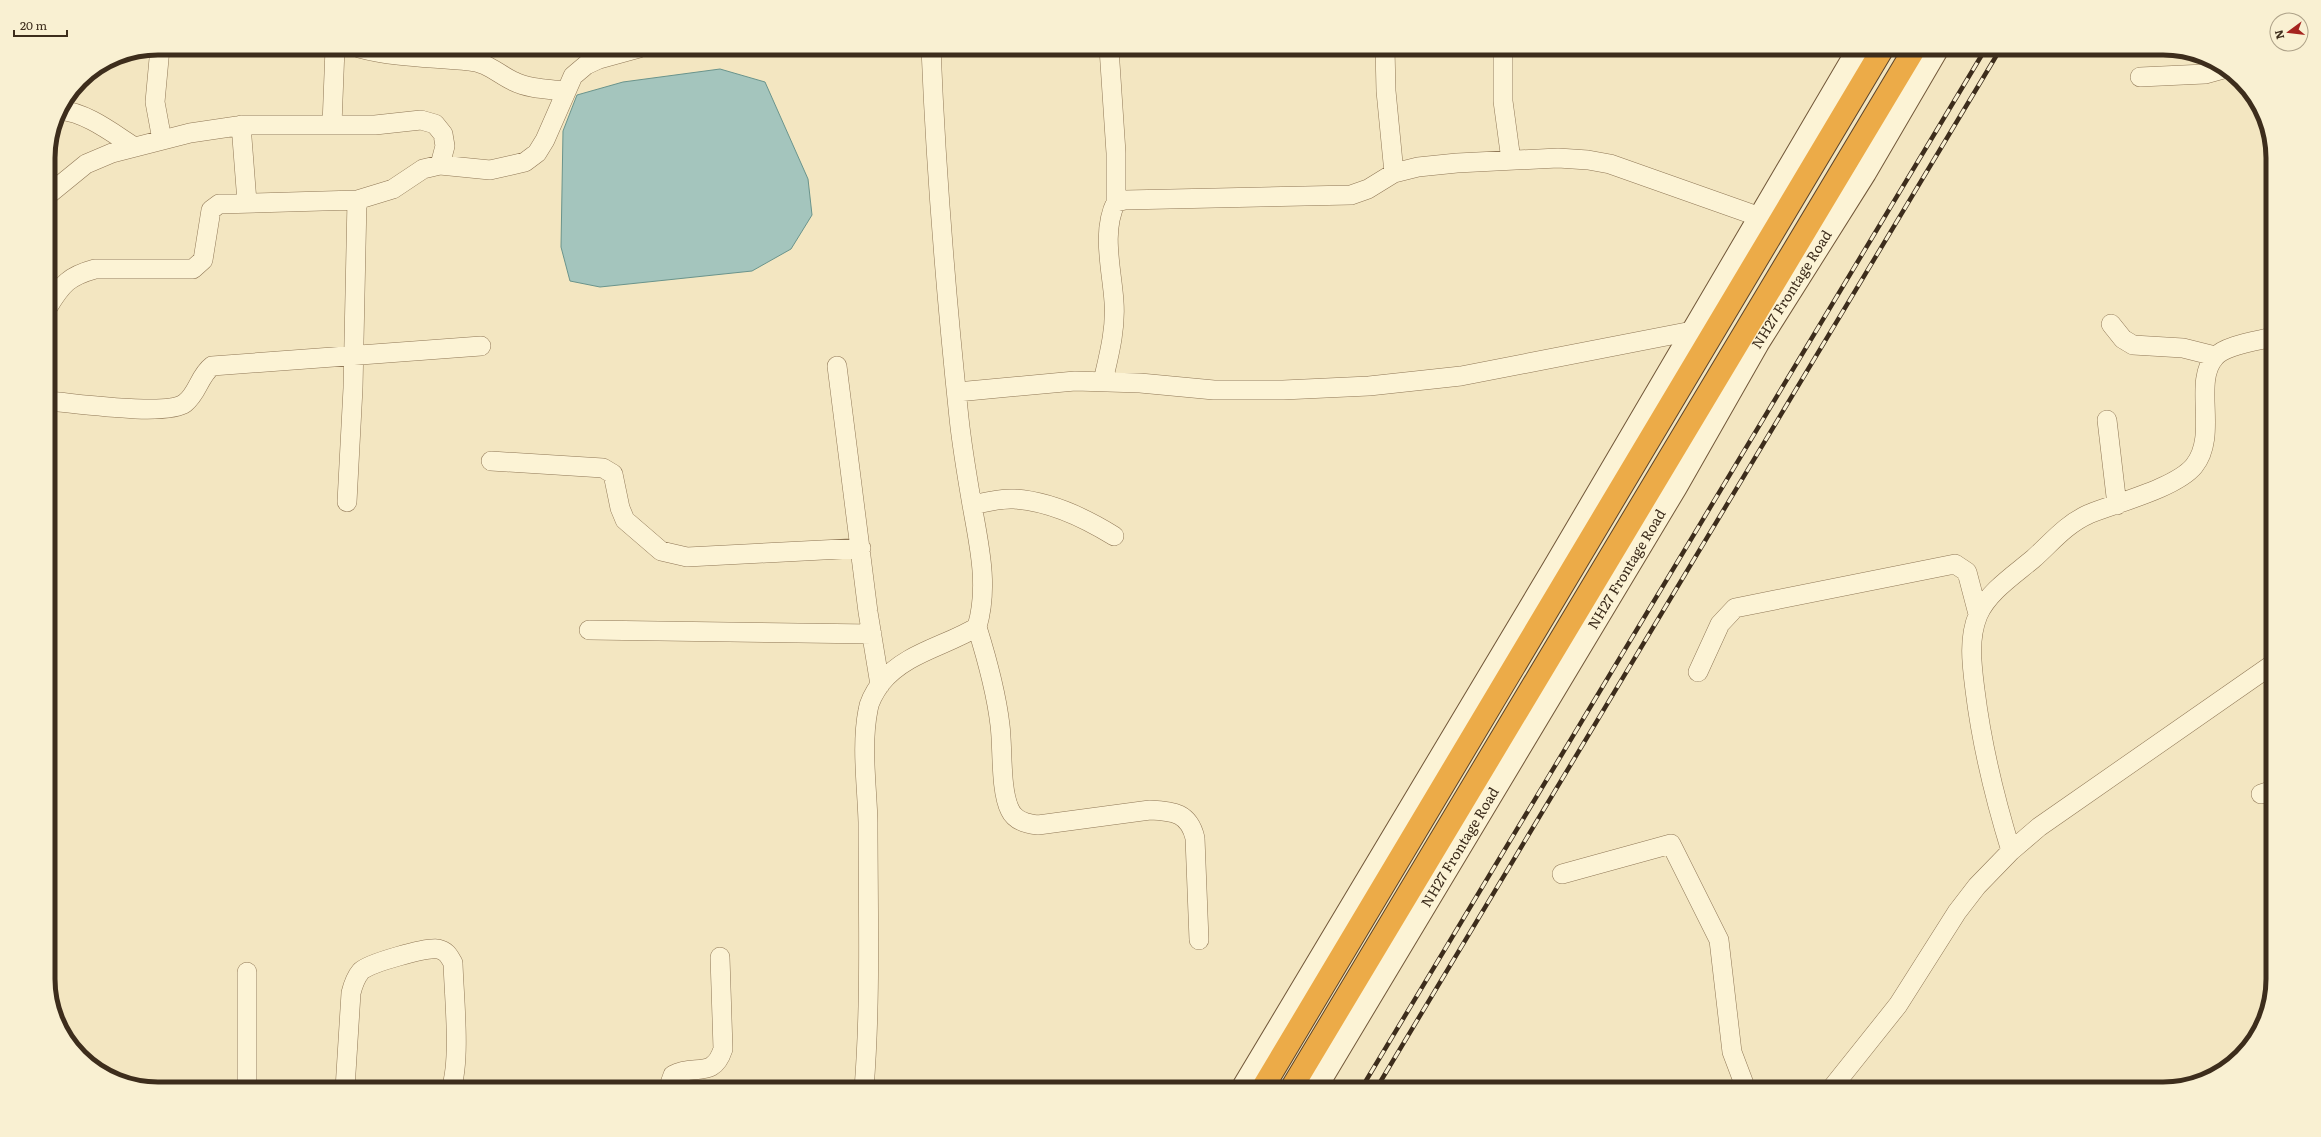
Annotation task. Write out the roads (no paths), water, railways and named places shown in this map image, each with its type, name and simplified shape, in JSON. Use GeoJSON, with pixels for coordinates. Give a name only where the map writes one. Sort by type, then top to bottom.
{"type":"FeatureCollection","features":[{"type":"Feature","properties":{"kind":"highway"},"geometry":{"type":"LineString","coordinates":[[1266,1082],[1879,55]]}},
{"type":"Feature","properties":{"kind":"highway"},"geometry":{"type":"LineString","coordinates":[[1295,1082],[1911,55]]}},
{"type":"Feature","properties":{"kind":"street"},"geometry":{"type":"LineString","coordinates":[[159,55],[155,102],[162,140]]}},
{"type":"Feature","properties":{"kind":"street"},"geometry":{"type":"LineString","coordinates":[[332,125],[335,55]]}},
{"type":"Feature","properties":{"kind":"street"},"geometry":{"type":"LineString","coordinates":[[390,55],[413,58],[470,60],[486,65],[513,81],[524,85],[565,91]]}},
{"type":"Feature","properties":{"kind":"street"},"geometry":{"type":"LineString","coordinates":[[55,297],[66,281],[80,273],[95,269],[193,268],[203,260],[211,210],[219,204],[357,200],[393,189],[423,169],[440,166],[490,170],[525,162],[537,153],[545,140],[565,91],[573,76],[586,65],[599,59],[614,55]]}},
{"type":"Feature","properties":{"kind":"street"},"geometry":{"type":"LineString","coordinates":[[931,55],[944,273],[957,392],[972,505],[981,556],[983,589],[982,611],[977,627],[991,670],[997,698],[1006,795],[1010,811],[1024,823],[1038,825],[1150,810],[1168,811],[1181,816],[1192,826],[1195,838],[1199,940]]}},
{"type":"Feature","properties":{"kind":"street"},"geometry":{"type":"LineString","coordinates":[[1103,381],[1113,338],[1114,302],[1110,268],[1110,223],[1112,210],[1116,202],[1116,153],[1109,55]]}},
{"type":"Feature","properties":{"kind":"street"},"geometry":{"type":"LineString","coordinates":[[1385,55],[1386,91],[1394,173]]}},
{"type":"Feature","properties":{"kind":"street"},"geometry":{"type":"LineString","coordinates":[[1503,55],[1503,101],[1510,160]]}},
{"type":"Feature","properties":{"kind":"street"},"geometry":{"type":"LineString","coordinates":[[1246,1082],[1553,569],[1855,55]]}},
{"type":"Feature","properties":{"kind":"street","name":"NH27 Frontage Road"},"geometry":{"type":"LineString","coordinates":[[1319,1082],[1672,494],[1758,343],[1865,173],[1934,55]]}},
{"type":"Feature","properties":{"kind":"street"},"geometry":{"type":"LineString","coordinates":[[2140,77],[2205,74],[2217,71]]}},
{"type":"Feature","properties":{"kind":"street"},"geometry":{"type":"LineString","coordinates":[[67,111],[96,122],[133,146]]}},
{"type":"Feature","properties":{"kind":"street"},"geometry":{"type":"LineString","coordinates":[[55,189],[86,164],[133,146],[241,125],[375,124],[421,120],[435,124],[443,134],[445,146],[440,166]]}},
{"type":"Feature","properties":{"kind":"street"},"geometry":{"type":"LineString","coordinates":[[241,125],[247,202]]}},
{"type":"Feature","properties":{"kind":"street"},"geometry":{"type":"LineString","coordinates":[[1116,202],[1125,200],[1351,195],[1368,189],[1394,173],[1418,167],[1558,158],[1588,160],[1610,164],[1760,217]]}},
{"type":"Feature","properties":{"kind":"street"},"geometry":{"type":"LineString","coordinates":[[347,502],[354,355],[357,200]]}},
{"type":"Feature","properties":{"kind":"street"},"geometry":{"type":"LineString","coordinates":[[2111,324],[2123,339],[2133,345],[2183,348],[2215,356],[2249,342],[2266,339]]}},
{"type":"Feature","properties":{"kind":"street"},"geometry":{"type":"LineString","coordinates":[[957,392],[1103,381],[1214,390],[1283,390],[1369,386],[1461,376],[1692,331]]}},
{"type":"Feature","properties":{"kind":"street"},"geometry":{"type":"LineString","coordinates":[[55,402],[138,408],[173,408],[184,404],[193,396],[205,372],[212,366],[481,346]]}},
{"type":"Feature","properties":{"kind":"street"},"geometry":{"type":"LineString","coordinates":[[2011,851],[1990,782],[1976,703],[1971,645],[1978,614],[1996,590],[2072,524],[2088,514],[2117,505],[2182,476],[2197,462],[2204,447],[2206,431],[2206,390],[2208,369],[2215,356]]}},
{"type":"Feature","properties":{"kind":"street"},"geometry":{"type":"LineString","coordinates":[[837,366],[880,685]]}},
{"type":"Feature","properties":{"kind":"street"},"geometry":{"type":"LineString","coordinates":[[2107,420],[2117,505]]}},
{"type":"Feature","properties":{"kind":"street"},"geometry":{"type":"LineString","coordinates":[[491,461],[603,468],[613,474],[620,508],[625,520],[661,551],[673,555],[687,557],[861,548]]}},
{"type":"Feature","properties":{"kind":"street"},"geometry":{"type":"LineString","coordinates":[[972,505],[999,499],[1027,501],[1077,516],[1114,536]]}},
{"type":"Feature","properties":{"kind":"street"},"geometry":{"type":"LineString","coordinates":[[1698,672],[1720,624],[1735,608],[1955,564],[1967,572],[1978,614]]}},
{"type":"Feature","properties":{"kind":"street"},"geometry":{"type":"LineString","coordinates":[[864,1082],[868,965],[866,733],[868,709],[880,685],[891,672],[908,660],[958,639],[977,627]]}},
{"type":"Feature","properties":{"kind":"street"},"geometry":{"type":"LineString","coordinates":[[590,630],[872,634]]}},
{"type":"Feature","properties":{"kind":"street"},"geometry":{"type":"LineString","coordinates":[[1837,1082],[1898,1005],[1957,912],[1977,886],[2011,851],[2039,827],[2266,669]]}},
{"type":"Feature","properties":{"kind":"street"},"geometry":{"type":"LineString","coordinates":[[1562,874],[1671,844],[1719,940],[1732,1052],[1743,1082]]}},
{"type":"Feature","properties":{"kind":"street"},"geometry":{"type":"LineString","coordinates":[[345,1082],[351,993],[355,979],[362,970],[377,964],[417,951],[438,949],[447,953],[453,963],[455,1061],[453,1082]]}},
{"type":"Feature","properties":{"kind":"street"},"geometry":{"type":"LineString","coordinates":[[670,1082],[673,1075],[680,1070],[708,1069],[719,1060],[723,1049],[720,957]]}},
{"type":"Feature","properties":{"kind":"street"},"geometry":{"type":"LineString","coordinates":[[247,972],[247,1082]]}},
{"type":"Feature","properties":{"kind":"water"},"geometry":{"type":"Polygon","coordinates":[[[720,69],[765,82],[808,179],[812,215],[791,249],[752,271],[600,287],[570,281],[561,247],[563,131],[577,95],[623,82],[720,69]]]}},
{"type":"Feature","properties":{"kind":"railway"},"geometry":{"type":"LineString","coordinates":[[1365,1082],[1982,55]]}},
{"type":"Feature","properties":{"kind":"railway"},"geometry":{"type":"LineString","coordinates":[[1380,1082],[1997,55]]}}]}
